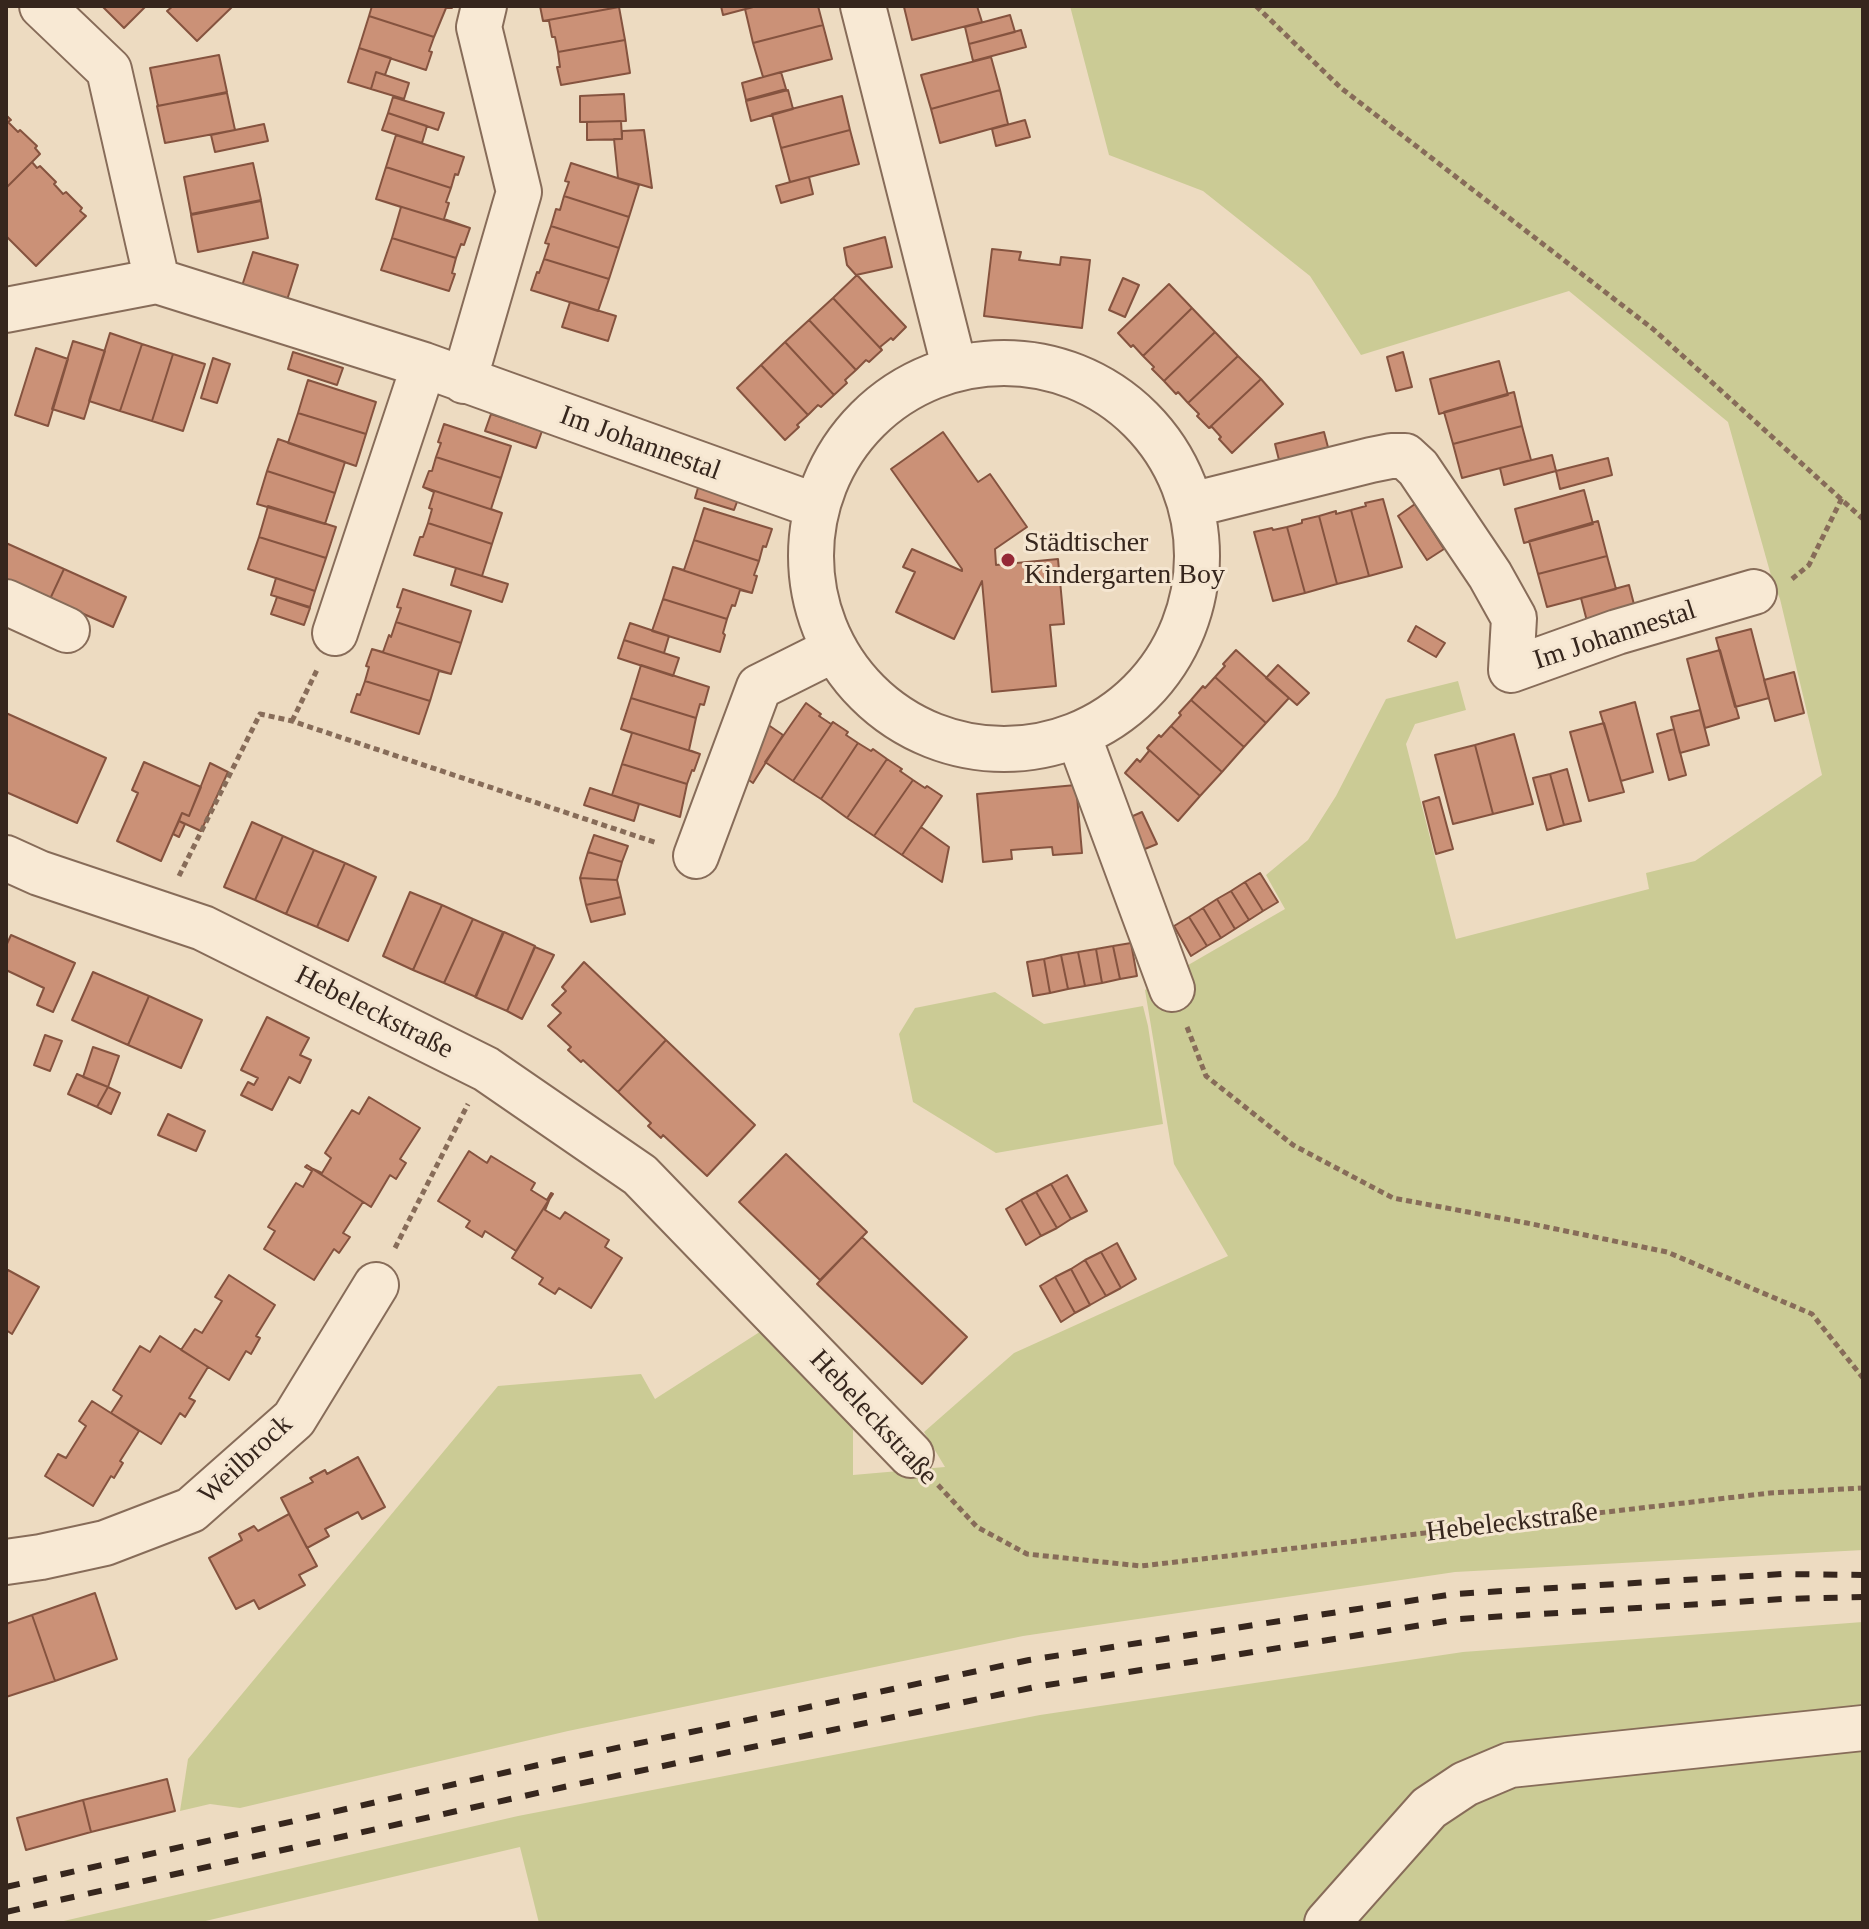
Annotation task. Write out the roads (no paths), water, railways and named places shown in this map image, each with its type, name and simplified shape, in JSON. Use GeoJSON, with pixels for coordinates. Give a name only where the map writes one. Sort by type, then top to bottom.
{"type":"FeatureCollection","features":[{"type":"Feature","properties":{"kind":"street"},"geometry":{"type":"LineString","coordinates":[[42,6],[109,70],[157,281]]}},
{"type":"Feature","properties":{"kind":"street"},"geometry":{"type":"LineString","coordinates":[[464,381],[519,192],[479,27],[484,6]]}},
{"type":"Feature","properties":{"kind":"street"},"geometry":{"type":"LineString","coordinates":[[863,6],[954,366]]}},
{"type":"Feature","properties":{"kind":"street","name":"Im Johannestal"},"geometry":{"type":"LineString","coordinates":[[6,310],[157,281],[424,365],[816,506]]}},
{"type":"Feature","properties":{"kind":"street"},"geometry":{"type":"LineString","coordinates":[[1002,364],[1048,367],[1116,398],[1171,459],[1191,505],[1197,581],[1181,639],[1135,699],[1078,735],[1016,751],[943,746],[886,710],[835,649],[812,581],[816,506],[836,456],[878,405],[954,366],[1002,364]]}},
{"type":"Feature","properties":{"kind":"street"},"geometry":{"type":"LineString","coordinates":[[335,633],[424,365]]}},
{"type":"Feature","properties":{"kind":"street","name":"Im Johannestal"},"geometry":{"type":"LineString","coordinates":[[1191,505],[1371,460],[1405,456],[1418,468],[1490,575],[1514,618],[1511,670],[1617,632],[1754,592]]}},
{"type":"Feature","properties":{"kind":"street"},"geometry":{"type":"LineString","coordinates":[[6,602],[67,630]]}},
{"type":"Feature","properties":{"kind":"street"},"geometry":{"type":"LineString","coordinates":[[696,856],[759,687],[835,649]]}},
{"type":"Feature","properties":{"kind":"street"},"geometry":{"type":"LineString","coordinates":[[1078,735],[1172,989]]}},
{"type":"Feature","properties":{"kind":"street","name":"Hebeleckstraße"},"geometry":{"type":"LineString","coordinates":[[6,858],[39,873],[203,928],[486,1069],[640,1175],[911,1455]]}},
{"type":"Feature","properties":{"kind":"street","name":"Weilbrock"},"geometry":{"type":"LineString","coordinates":[[6,1562],[105,1543],[191,1510],[294,1419],[376,1285]]}},
{"type":"Feature","properties":{"kind":"street"},"geometry":{"type":"LineString","coordinates":[[1327,1923],[1429,1808],[1465,1784],[1510,1765],[1863,1728]]}},
{"type":"Feature","properties":{"kind":"railway"},"geometry":{"type":"LineString","coordinates":[[6,1887],[560,1760],[1029,1660],[1454,1594],[1782,1574],[1863,1575]]}},
{"type":"Feature","properties":{"kind":"railway"},"geometry":{"type":"LineString","coordinates":[[6,1912],[564,1787],[1035,1687],[1459,1619],[1863,1597]]}},
{"type":"Feature","properties":{"kind":"place","name":"Städtischer Kindergarten Boy"},"geometry":{"type":"Point","coordinates":[1008,560]}}]}
